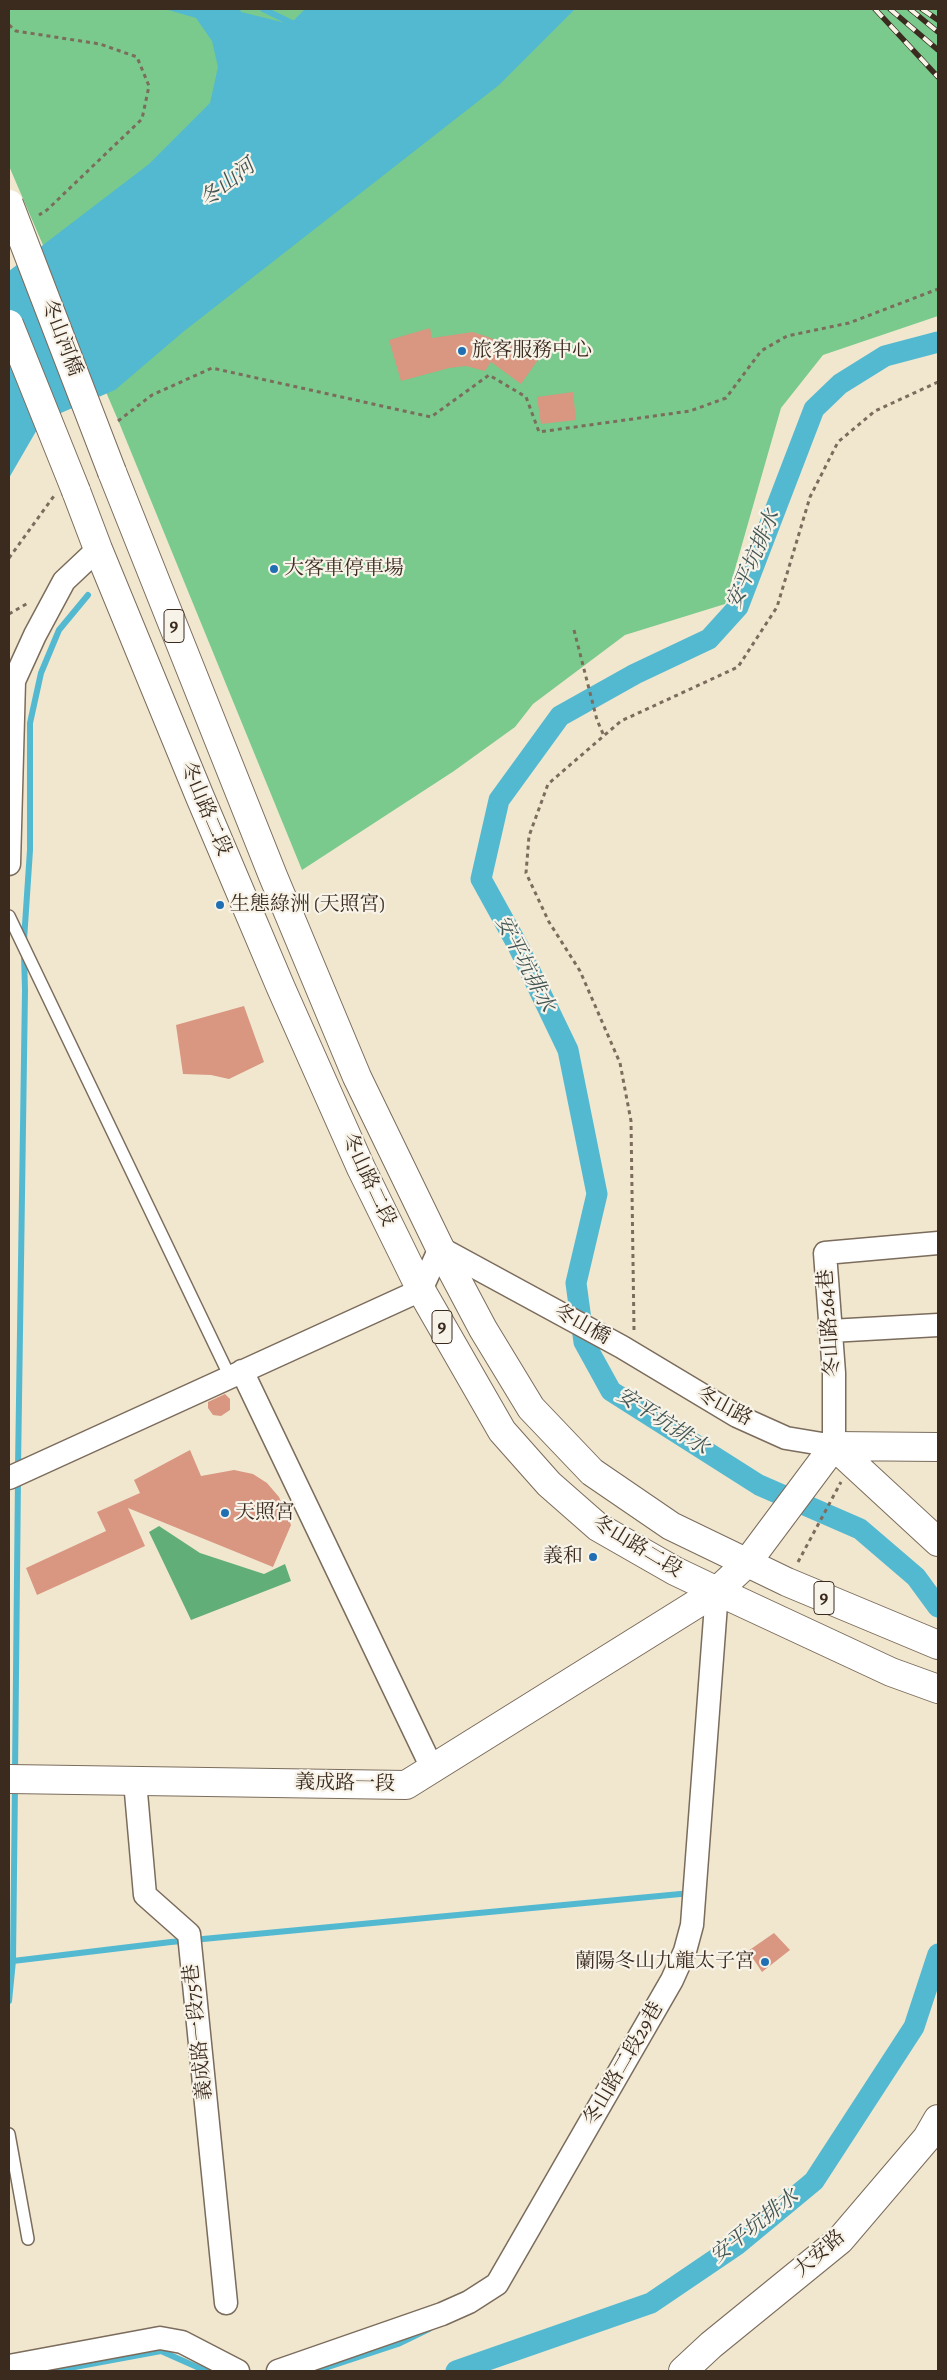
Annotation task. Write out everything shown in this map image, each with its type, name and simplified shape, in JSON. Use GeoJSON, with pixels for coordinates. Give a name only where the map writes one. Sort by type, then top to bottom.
{"type":"FeatureCollection","features":[{"type":"Feature","properties":{"kind":"main road","name":"冬山河橋"},"geometry":{"type":"LineString","coordinates":[[9,204],[112,472]]}},
{"type":"Feature","properties":{"kind":"main road","name":"9"},"geometry":{"type":"LineString","coordinates":[[9,324],[66,492]]}},
{"type":"Feature","properties":{"kind":"main road","name":"冬山路二段"},"geometry":{"type":"LineString","coordinates":[[112,472],[314,976],[357,1077],[440,1248],[483,1328],[532,1408],[592,1472],[671,1526],[746,1564],[938,1645]]}},
{"type":"Feature","properties":{"kind":"main road","name":"冬山路二段"},"geometry":{"type":"LineString","coordinates":[[66,492],[98,549],[292,1014],[361,1168],[421,1290],[502,1431],[549,1484],[598,1527],[675,1572],[891,1672],[938,1689]]}},
{"type":"Feature","properties":{"kind":"main road"},"geometry":{"type":"LineString","coordinates":[[717,1591],[746,1564],[834,1446],[938,1542]]}},
{"type":"Feature","properties":{"kind":"main road","name":"冬山路"},"geometry":{"type":"LineString","coordinates":[[834,1446],[938,1447]]}},
{"type":"Feature","properties":{"kind":"main road","name":"義成路一段"},"geometry":{"type":"LineString","coordinates":[[9,1779],[406,1785],[717,1591]]}},
{"type":"Feature","properties":{"kind":"main road","name":"大安路"},"geometry":{"type":"LineString","coordinates":[[683,2371],[711,2344],[840,2240],[927,2138],[938,2119]]}},
{"type":"Feature","properties":{"kind":"street"},"geometry":{"type":"LineString","coordinates":[[9,864],[14,681],[34,635],[64,581],[98,549]]}},
{"type":"Feature","properties":{"kind":"street","name":"冬山路264巷"},"geometry":{"type":"LineString","coordinates":[[834,1446],[834,1373],[825,1253],[938,1243]]}},
{"type":"Feature","properties":{"kind":"street"},"geometry":{"type":"LineString","coordinates":[[9,1478],[421,1290],[440,1248]]}},
{"type":"Feature","properties":{"kind":"street","name":"冬山橋"},"geometry":{"type":"LineString","coordinates":[[440,1248],[628,1351]]}},
{"type":"Feature","properties":{"kind":"street"},"geometry":{"type":"LineString","coordinates":[[830,1330],[938,1325]]}},
{"type":"Feature","properties":{"kind":"street","name":"冬山路"},"geometry":{"type":"LineString","coordinates":[[628,1351],[745,1419],[786,1438],[834,1446]]}},
{"type":"Feature","properties":{"kind":"street"},"geometry":{"type":"LineString","coordinates":[[236,1374],[432,1768]]}},
{"type":"Feature","properties":{"kind":"street","name":"冬山路二段29巷"},"geometry":{"type":"LineString","coordinates":[[278,2371],[442,2314],[469,2302],[497,2284],[672,1980],[685,1951],[692,1925],[717,1591]]}},
{"type":"Feature","properties":{"kind":"street","name":"義成路一段75巷"},"geometry":{"type":"LineString","coordinates":[[135,1781],[145,1895],[190,1934],[226,2303]]}},
{"type":"Feature","properties":{"kind":"street"},"geometry":{"type":"LineString","coordinates":[[9,2366],[160,2338],[182,2342],[238,2371]]}},
{"type":"Feature","properties":{"kind":"lane"},"geometry":{"type":"LineString","coordinates":[[9,916],[236,1374]]}},
{"type":"Feature","properties":{"kind":"lane"},"geometry":{"type":"LineString","coordinates":[[9,2134],[28,2240]]}},
{"type":"Feature","properties":{"kind":"path"},"geometry":{"type":"LineString","coordinates":[[9,25],[16,31],[100,44],[137,57],[149,86],[142,119],[47,210],[32,218]]}},
{"type":"Feature","properties":{"kind":"path"},"geometry":{"type":"LineString","coordinates":[[112,428],[118,420],[152,395],[212,368],[431,417],[488,375],[526,397],[540,432],[690,411],[726,398],[761,351],[787,336],[850,323],[938,288]]}},
{"type":"Feature","properties":{"kind":"path"},"geometry":{"type":"LineString","coordinates":[[628,1351],[635,1235],[632,1121],[620,1064],[580,971],[549,922],[526,872],[529,836],[548,784],[620,721],[738,667],[777,607],[810,497],[838,442],[875,411],[938,382]]}},
{"type":"Feature","properties":{"kind":"path"},"geometry":{"type":"LineString","coordinates":[[9,558],[66,492]]}},
{"type":"Feature","properties":{"kind":"path"},"geometry":{"type":"LineString","coordinates":[[574,630],[597,720],[604,736]]}},
{"type":"Feature","properties":{"kind":"path"},"geometry":{"type":"LineString","coordinates":[[803,1552],[841,1482]]}},
{"type":"Feature","properties":{"kind":"green space"},"geometry":{"type":"Polygon","coordinates":[[[9,9],[938,9],[938,316],[823,355],[781,408],[725,604],[625,635],[533,704],[515,727],[454,771],[302,870],[118,420],[9,166],[9,9]]]}},
{"type":"Feature","properties":{"kind":"green space"},"geometry":{"type":"Polygon","coordinates":[[[159,1526],[200,1553],[264,1574],[285,1564],[291,1581],[191,1620],[149,1532],[159,1526]]]}},
{"type":"Feature","properties":{"kind":"water","name":"冬山河"},"geometry":{"type":"Polygon","coordinates":[[[165,9],[240,9],[241,12],[290,24],[305,9],[575,9],[499,85],[183,332],[115,390],[42,421],[9,478],[9,271],[149,164],[210,103],[218,67],[212,41],[196,18],[165,9]]]}},
{"type":"Feature","properties":{"kind":"building","name":"旅客服務中心"},"geometry":{"type":"Polygon","coordinates":[[[430,328],[432,338],[473,332],[508,346],[512,340],[540,357],[521,384],[491,362],[485,371],[466,366],[449,368],[401,381],[389,340],[430,328]]]}},
{"type":"Feature","properties":{"kind":"building"},"geometry":{"type":"Polygon","coordinates":[[[573,392],[576,420],[541,424],[537,397],[573,392]]]}},
{"type":"Feature","properties":{"kind":"building"},"geometry":{"type":"Polygon","coordinates":[[[244,1006],[264,1062],[229,1079],[211,1075],[183,1074],[176,1025],[244,1006]]]}},
{"type":"Feature","properties":{"kind":"building"},"geometry":{"type":"Polygon","coordinates":[[[225,1394],[230,1399],[230,1410],[221,1416],[213,1415],[208,1408],[208,1402],[225,1394]]]}},
{"type":"Feature","properties":{"kind":"building"},"geometry":{"type":"Polygon","coordinates":[[[190,1450],[201,1476],[234,1470],[253,1474],[267,1483],[279,1497],[291,1525],[273,1567],[128,1508],[145,1546],[37,1595],[26,1568],[106,1531],[97,1512],[140,1493],[134,1480],[190,1450]]]}},
{"type":"Feature","properties":{"kind":"building","name":"蘭陽冬山九龍太子宮"},"geometry":{"type":"Polygon","coordinates":[[[774,1933],[790,1950],[762,1972],[748,1951],[774,1933]]]}},
{"type":"Feature","properties":{"kind":"waterway"},"geometry":{"type":"LineString","coordinates":[[263,9],[298,26]]}},
{"type":"Feature","properties":{"kind":"waterway","name":"安平坑排水"},"geometry":{"type":"LineString","coordinates":[[938,342],[885,356],[840,384],[814,409],[738,607],[709,639],[635,674],[560,716],[499,800],[481,879],[518,946],[568,1050],[597,1194],[576,1283],[584,1342],[611,1391],[759,1485],[860,1529],[916,1577],[938,1607]]}},
{"type":"Feature","properties":{"kind":"waterway"},"geometry":{"type":"LineString","coordinates":[[24,940],[30,850],[30,723],[41,673],[59,630],[88,595]]}},
{"type":"Feature","properties":{"kind":"waterway"},"geometry":{"type":"LineString","coordinates":[[18,1468],[24,953]]}},
{"type":"Feature","properties":{"kind":"waterway"},"geometry":{"type":"LineString","coordinates":[[15,1773],[18,1478]]}},
{"type":"Feature","properties":{"kind":"waterway"},"geometry":{"type":"LineString","coordinates":[[9,2001],[13,1961],[15,1785]]}},
{"type":"Feature","properties":{"kind":"waterway"},"geometry":{"type":"LineString","coordinates":[[13,1961],[171,1942],[691,1893]]}},
{"type":"Feature","properties":{"kind":"waterway","name":"安平坑排水"},"geometry":{"type":"LineString","coordinates":[[456,2371],[651,2303],[738,2244],[814,2181],[914,2027],[938,1954]]}},
{"type":"Feature","properties":{"kind":"waterway"},"geometry":{"type":"LineString","coordinates":[[316,2371],[398,2344],[429,2329]]}},
{"type":"Feature","properties":{"kind":"waterway"},"geometry":{"type":"LineString","coordinates":[[53,2371],[161,2351],[206,2371]]}},
{"type":"Feature","properties":{"kind":"railway"},"geometry":{"type":"LineString","coordinates":[[875,9],[938,77]]}},
{"type":"Feature","properties":{"kind":"railway"},"geometry":{"type":"LineString","coordinates":[[890,9],[938,50]]}},
{"type":"Feature","properties":{"kind":"railway"},"geometry":{"type":"LineString","coordinates":[[910,9],[938,32]]}},
{"type":"Feature","properties":{"kind":"railway"},"geometry":{"type":"LineString","coordinates":[[922,9],[938,20]]}},
{"type":"Feature","properties":{"kind":"place","name":"旅客服務中心"},"geometry":{"type":"Point","coordinates":[462,351]}},
{"type":"Feature","properties":{"kind":"place","name":"大客車停車場"},"geometry":{"type":"Point","coordinates":[274,569]}},
{"type":"Feature","properties":{"kind":"place","name":"生態綠洲 (天照宮)"},"geometry":{"type":"Point","coordinates":[220,905]}},
{"type":"Feature","properties":{"kind":"place","name":"天照宮"},"geometry":{"type":"Point","coordinates":[225,1513]}},
{"type":"Feature","properties":{"kind":"place","name":"義和"},"geometry":{"type":"Point","coordinates":[593,1557]}},
{"type":"Feature","properties":{"kind":"place","name":"蘭陽冬山九龍太子宮"},"geometry":{"type":"Point","coordinates":[765,1962]}}]}
